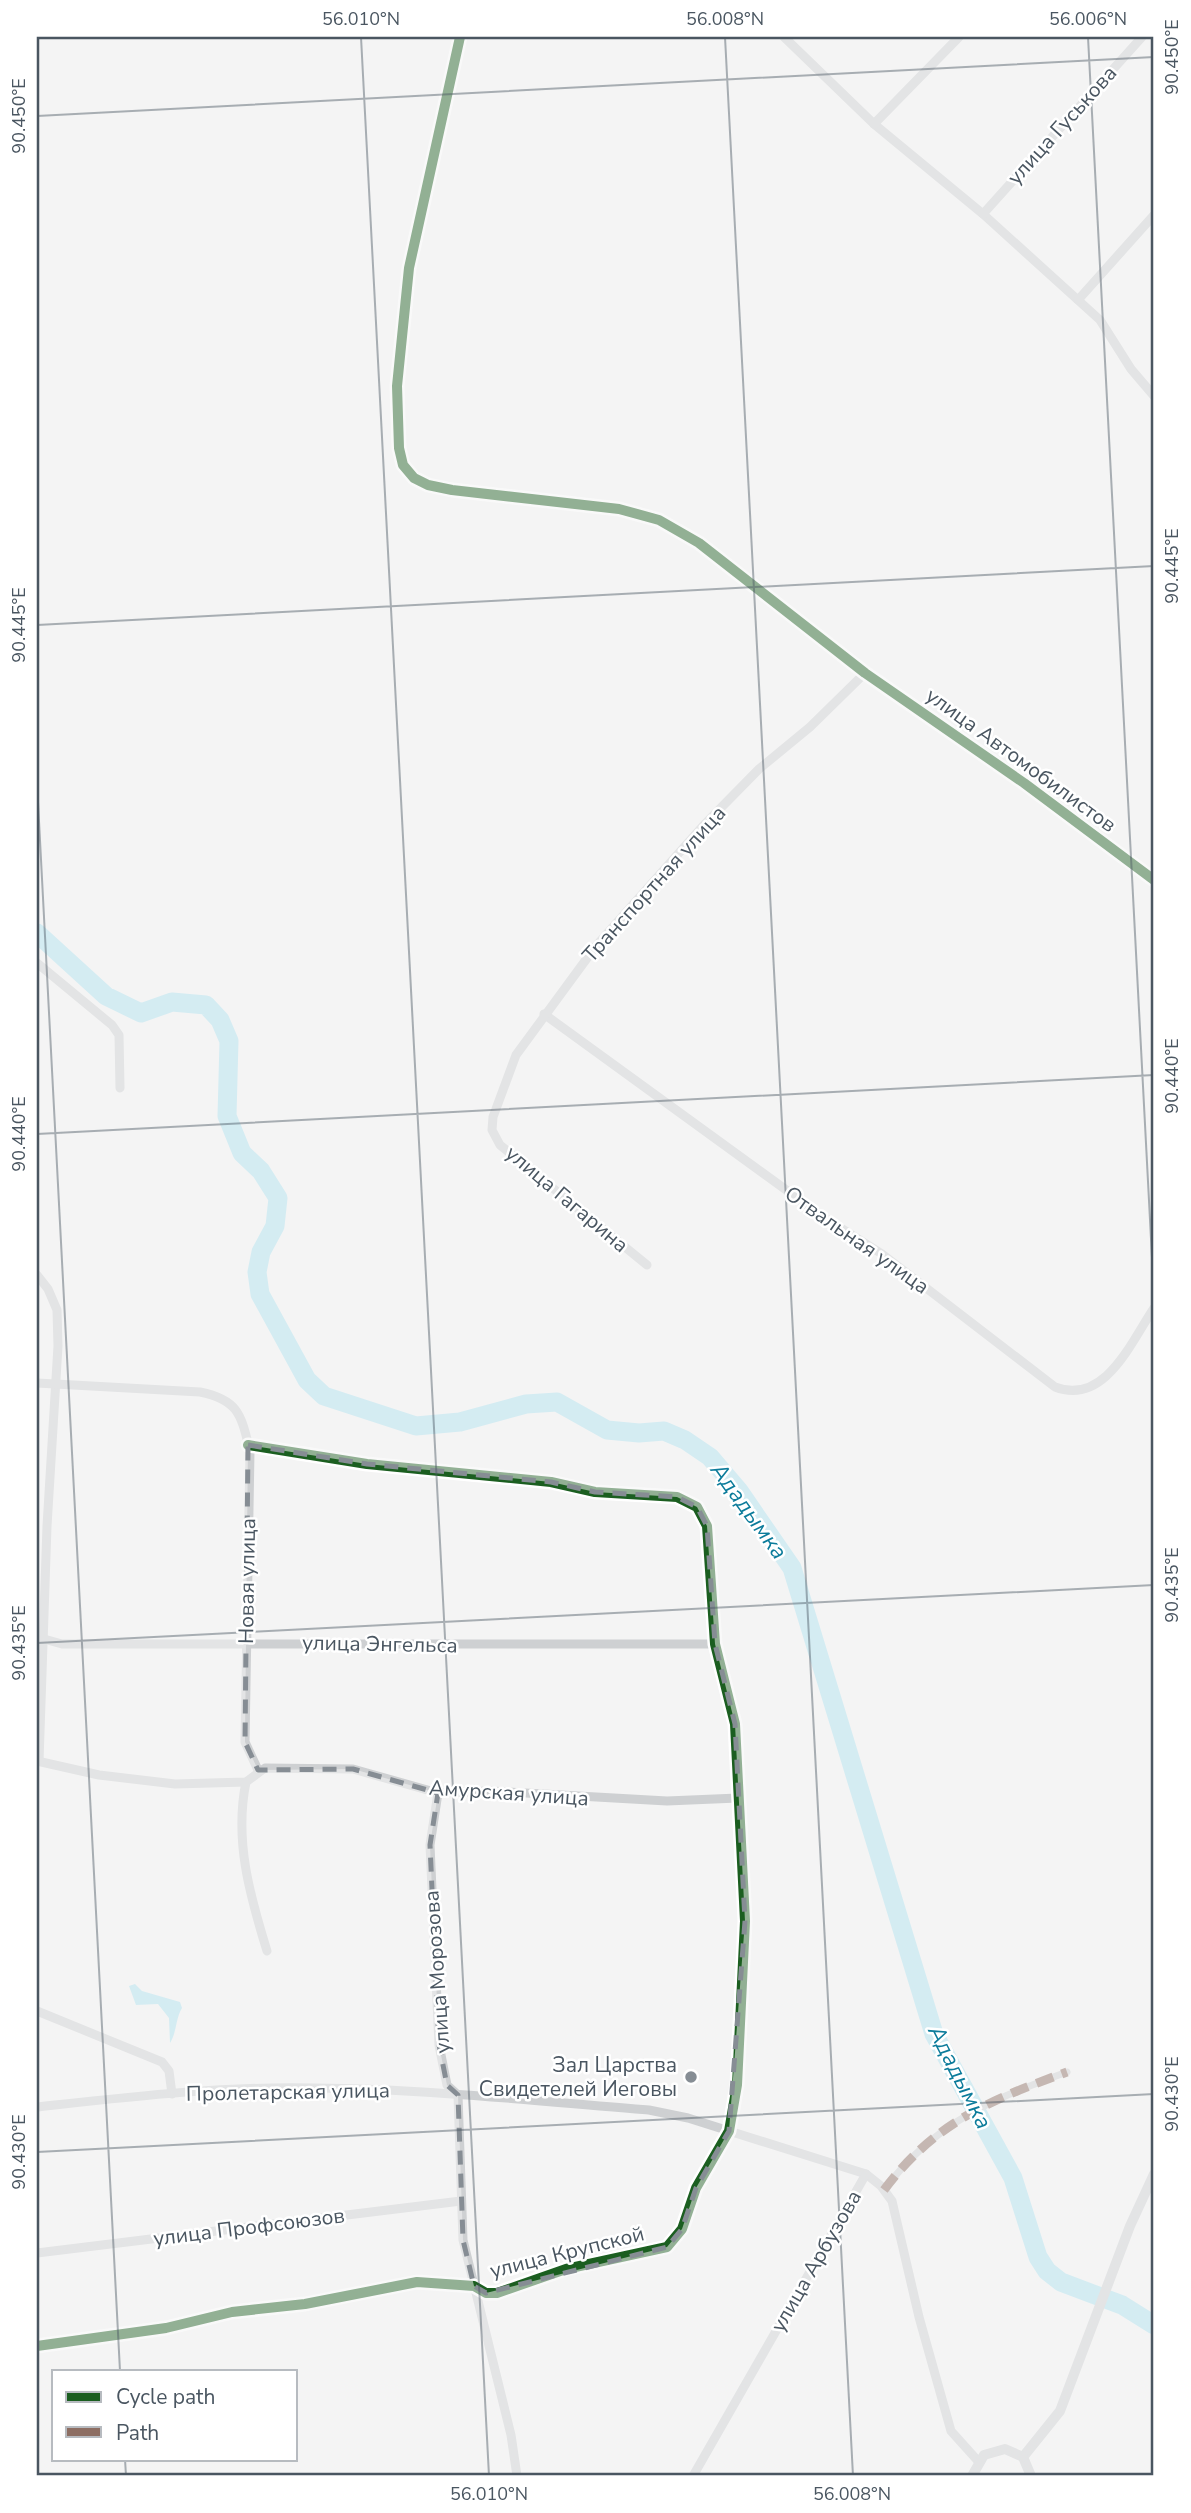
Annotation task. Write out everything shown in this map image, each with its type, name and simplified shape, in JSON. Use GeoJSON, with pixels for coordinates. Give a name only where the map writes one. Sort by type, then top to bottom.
{"type":"FeatureCollection","features":[{"type":"Feature","properties":{"kind":"street","name":"улица Автомобилистов"},"geometry":{"type":"LineString","coordinates":[[460,37],[406,290],[397,386],[398,448],[403,465],[414,478],[428,485],[619,509],[659,520],[699,543],[865,673],[1024,783],[1154,880]]}},
{"type":"Feature","properties":{"kind":"street"},"geometry":{"type":"LineString","coordinates":[[784,37],[874,124],[983,214],[1100,320],[1131,369],[1154,396]]}},
{"type":"Feature","properties":{"kind":"street"},"geometry":{"type":"LineString","coordinates":[[874,124],[959,37]]}},
{"type":"Feature","properties":{"kind":"street","name":"улица Гуськова"},"geometry":{"type":"LineString","coordinates":[[983,214],[1142,37]]}},
{"type":"Feature","properties":{"kind":"street"},"geometry":{"type":"LineString","coordinates":[[1078,300],[1154,215]]}},
{"type":"Feature","properties":{"kind":"street","name":"Транспортная улица"},"geometry":{"type":"LineString","coordinates":[[492,1130],[493,1117],[516,1055],[596,946],[703,826],[759,769],[810,727],[865,673]]}},
{"type":"Feature","properties":{"kind":"street"},"geometry":{"type":"LineString","coordinates":[[37,963],[112,1025],[119,1035],[120,1088]]}},
{"type":"Feature","properties":{"kind":"street","name":"Отвальная улица"},"geometry":{"type":"LineString","coordinates":[[544,1014],[822,1216],[882,1254],[1055,1387],[1075,1392],[1097,1385],[1111,1372],[1154,1308]]}},
{"type":"Feature","properties":{"kind":"street","name":"улица Гагарина"},"geometry":{"type":"LineString","coordinates":[[492,1130],[500,1144],[647,1265]]}},
{"type":"Feature","properties":{"kind":"street"},"geometry":{"type":"LineString","coordinates":[[37,1275],[48,1289],[57,1310],[56,1383],[42,1526],[44,1639],[38,1761],[99,1775],[175,1784],[246,1782]]}},
{"type":"Feature","properties":{"kind":"street"},"geometry":{"type":"LineString","coordinates":[[37,1383],[56,1383]]}},
{"type":"Feature","properties":{"kind":"street","name":"Новая улица"},"geometry":{"type":"LineString","coordinates":[[56,1383],[200,1392],[223,1397],[242,1418],[248,1445],[245,1742],[258,1770]]}},
{"type":"Feature","properties":{"kind":"street","name":"улица Крупской"},"geometry":{"type":"LineString","coordinates":[[37,2346],[166,2328],[232,2312],[305,2304],[417,2282],[474,2286],[486,2293],[497,2293],[566,2269],[667,2247],[682,2229],[696,2188],[729,2131],[737,2085],[745,1921],[735,1724],[715,1644],[707,1526],[697,1507],[677,1497],[595,1493],[551,1482],[367,1464],[248,1445]]}},
{"type":"Feature","properties":{"kind":"street","name":"улица Энгельса"},"geometry":{"type":"LineString","coordinates":[[44,1639],[61,1644],[715,1644]]}},
{"type":"Feature","properties":{"kind":"street","name":"Амурская улица"},"geometry":{"type":"LineString","coordinates":[[258,1770],[353,1769],[438,1793],[490,1791],[667,1801],[738,1798]]}},
{"type":"Feature","properties":{"kind":"street"},"geometry":{"type":"LineString","coordinates":[[258,1770],[246,1782],[242,1826],[250,1896],[267,1951]]}},
{"type":"Feature","properties":{"kind":"street","name":"улица Морозова"},"geometry":{"type":"LineString","coordinates":[[438,1793],[430,1845],[439,2045],[447,2085],[458,2095],[463,2240],[510,2435],[517,2476]]}},
{"type":"Feature","properties":{"kind":"street"},"geometry":{"type":"LineString","coordinates":[[37,2011],[162,2062],[169,2071],[172,2094]]}},
{"type":"Feature","properties":{"kind":"street"},"geometry":{"type":"LineString","coordinates":[[884,2189],[907,2159],[943,2129],[988,2103],[1067,2072]]}},
{"type":"Feature","properties":{"kind":"street","name":"Пролетарская улица"},"geometry":{"type":"LineString","coordinates":[[37,2107],[172,2094],[310,2088],[458,2095],[649,2110],[729,2131],[866,2174]]}},
{"type":"Feature","properties":{"kind":"street","name":"улица Арбузова"},"geometry":{"type":"LineString","coordinates":[[693,2476],[866,2174],[884,2189],[892,2201],[919,2317],[951,2431],[978,2461]]}},
{"type":"Feature","properties":{"kind":"street"},"geometry":{"type":"LineString","coordinates":[[1023,2458],[1060,2411],[1111,2274],[1154,2174]]}},
{"type":"Feature","properties":{"kind":"street","name":"улица Профсоюзов"},"geometry":{"type":"LineString","coordinates":[[37,2253],[461,2201]]}},
{"type":"Feature","properties":{"kind":"street"},"geometry":{"type":"LineString","coordinates":[[972,2476],[978,2461],[998,2449],[1012,2451],[1023,2458],[1031,2476]]}},
{"type":"Feature","properties":{"kind":"highlighted area"},"geometry":{"type":"Polygon","coordinates":[[[248,1445],[367,1464],[551,1482],[595,1492],[677,1497],[697,1507],[707,1526],[715,1644],[735,1724],[745,1921],[729,2131],[696,2188],[682,2229],[667,2247],[486,2293],[474,2286],[463,2240],[458,2095],[447,2085],[439,2045],[430,1845],[438,1793],[353,1769],[258,1770],[245,1742],[248,1445]]]}},
{"type":"Feature","properties":{"kind":"water"},"geometry":{"type":"Polygon","coordinates":[[[135,1984],[142,1991],[180,2002],[182,2008],[170,2043],[169,2018],[158,2004],[136,2005],[129,1986],[135,1984]]]}},
{"type":"Feature","properties":{"kind":"waterway","name":"Ададымка"},"geometry":{"type":"LineString","coordinates":[[37,933],[106,996],[141,1013],[172,1002],[206,1005],[220,1020],[229,1041],[227,1116],[242,1153],[261,1171],[278,1198],[275,1226],[261,1252],[257,1272],[260,1294],[307,1380],[324,1396],[416,1426],[460,1422],[526,1404],[557,1402],[607,1430],[639,1433],[664,1431],[685,1440],[710,1457],[739,1491],[792,1568],[934,2034],[1013,2178],[1038,2257],[1047,2271],[1061,2282],[1122,2305],[1154,2325]]}},
{"type":"Feature","properties":{"kind":"marked path"},"geometry":{"type":"LineString","coordinates":[[884,2190],[923,2147],[965,2116],[1013,2093],[1067,2072]]}},
{"type":"Feature","properties":{"kind":"cycle path"},"geometry":{"type":"LineString","coordinates":[[460,37],[409,268],[397,386],[399,448],[403,465],[414,478],[428,485],[619,509],[659,520],[699,543],[865,673],[1024,783],[1154,880]]}},
{"type":"Feature","properties":{"kind":"cycle path"},"geometry":{"type":"LineString","coordinates":[[37,2346],[166,2328],[232,2312],[305,2304],[417,2282],[474,2286],[486,2293],[497,2293],[566,2269],[667,2247],[682,2229],[696,2188],[729,2131],[737,2085],[745,1921],[735,1724],[715,1644],[707,1526],[697,1507],[677,1497],[595,1492],[551,1482],[367,1464],[248,1445]]}},
{"type":"Feature","properties":{"kind":"place","name":"Зал Царства Свидетелей Иеговы"},"geometry":{"type":"Point","coordinates":[691,2077]}}]}
